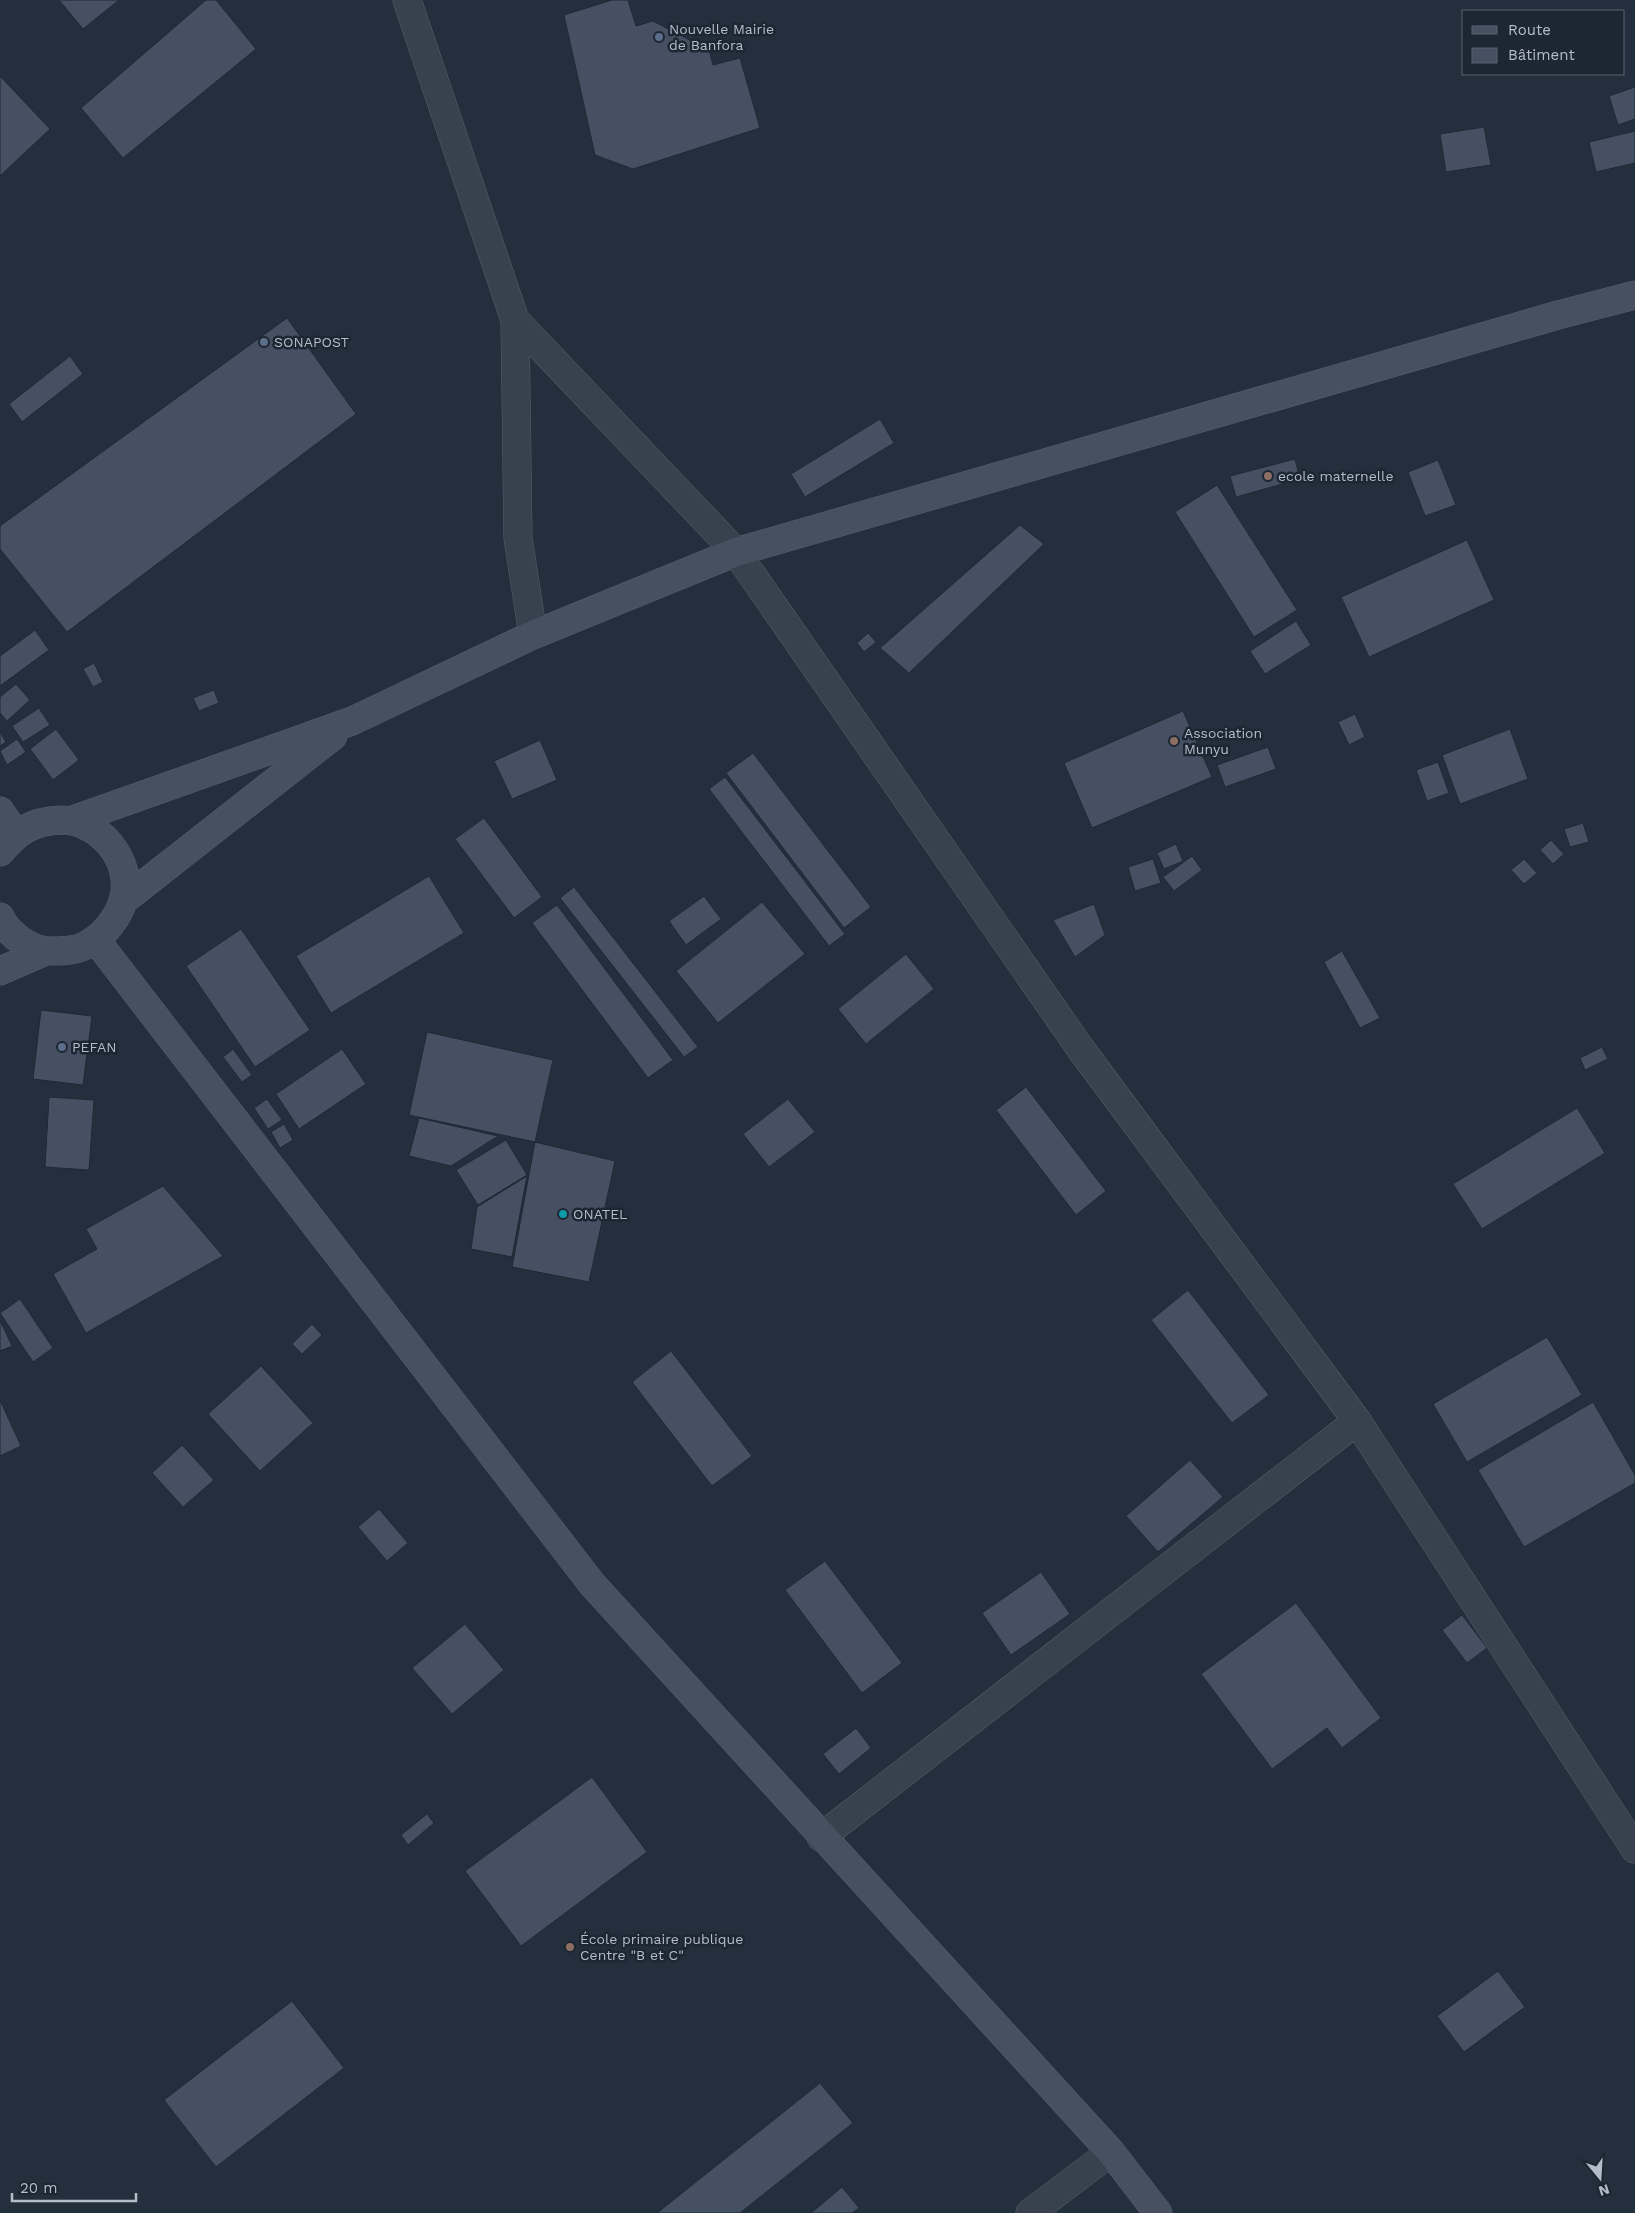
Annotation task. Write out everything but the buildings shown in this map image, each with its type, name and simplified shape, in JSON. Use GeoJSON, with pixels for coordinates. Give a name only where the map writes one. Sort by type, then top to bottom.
{"type":"FeatureCollection","features":[{"type":"Feature","properties":{"kind":"main road"},"geometry":{"type":"LineString","coordinates":[[0,811],[8,843],[43,820],[73,820],[352,721],[533,635],[736,552],[1548,318],[1635,295]]}},
{"type":"Feature","properties":{"kind":"main road"},"geometry":{"type":"LineString","coordinates":[[124,900],[352,721]]}},
{"type":"Feature","properties":{"kind":"main road"},"geometry":{"type":"LineString","coordinates":[[0,971],[46,951],[72,950],[96,940],[113,922],[124,900],[125,879],[120,859],[109,841],[92,828],[73,820]]}},
{"type":"Feature","properties":{"kind":"main road"},"geometry":{"type":"LineString","coordinates":[[0,918],[3,924],[21,942],[46,951]]}},
{"type":"Feature","properties":{"kind":"main road"},"geometry":{"type":"LineString","coordinates":[[96,940],[592,1584],[821,1837],[1111,2152],[1158,2213]]}},
{"type":"Feature","properties":{"kind":"street"},"geometry":{"type":"LineString","coordinates":[[407,0],[515,320],[518,538],[533,635]]}},
{"type":"Feature","properties":{"kind":"street"},"geometry":{"type":"LineString","coordinates":[[515,320],[736,552],[1080,1048],[1357,1422],[1635,1849]]}},
{"type":"Feature","properties":{"kind":"street"},"geometry":{"type":"LineString","coordinates":[[821,1837],[1357,1422]]}},
{"type":"Feature","properties":{"kind":"street"},"geometry":{"type":"LineString","coordinates":[[1030,2213],[1111,2152]]}},
{"type":"Feature","properties":{"kind":"place","name":"Nouvelle Mairie de Banfora"},"geometry":{"type":"Point","coordinates":[659,37]}},
{"type":"Feature","properties":{"kind":"place","name":"SONAPOST"},"geometry":{"type":"Point","coordinates":[264,342]}},
{"type":"Feature","properties":{"kind":"place","name":"ecole maternelle"},"geometry":{"type":"Point","coordinates":[1268,476]}},
{"type":"Feature","properties":{"kind":"place","name":"Association Munyu"},"geometry":{"type":"Point","coordinates":[1174,741]}},
{"type":"Feature","properties":{"kind":"place","name":"PEFAN"},"geometry":{"type":"Point","coordinates":[62,1047]}},
{"type":"Feature","properties":{"kind":"place","name":"ONATEL"},"geometry":{"type":"Point","coordinates":[563,1214]}},
{"type":"Feature","properties":{"kind":"place","name":"École primaire publique Centre \"B et C\""},"geometry":{"type":"Point","coordinates":[570,1947]}}]}
